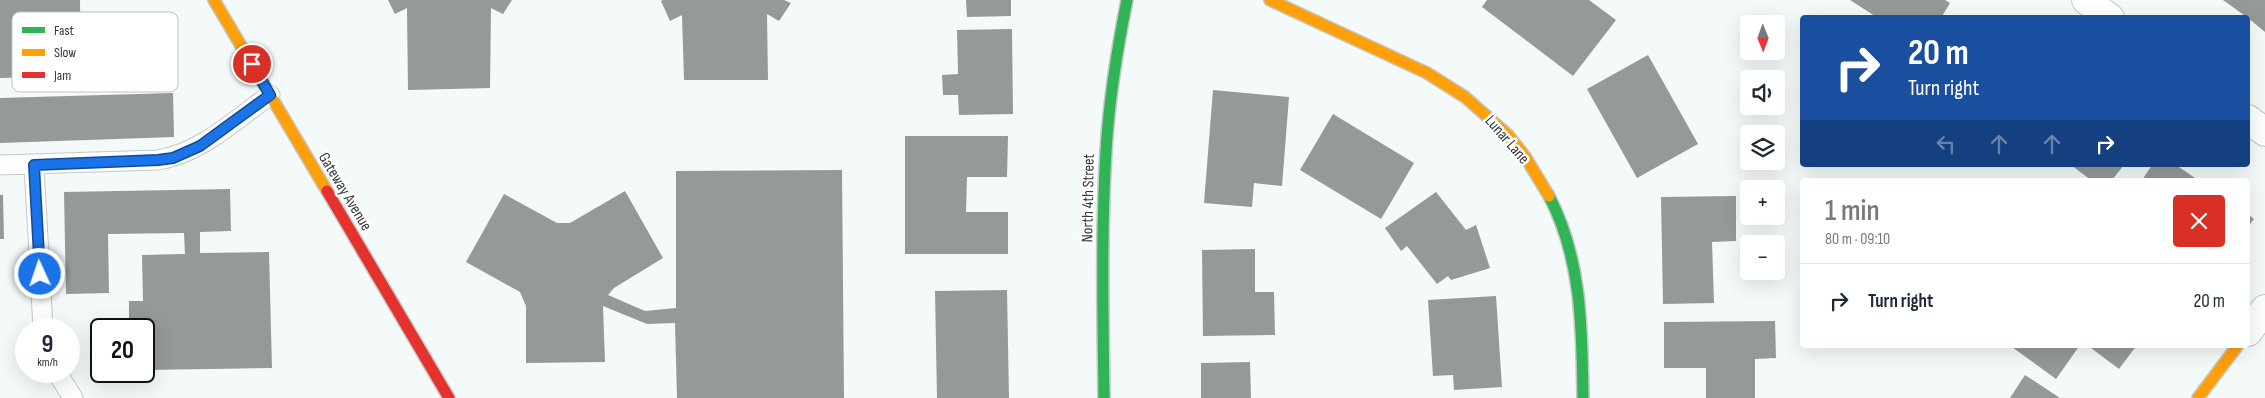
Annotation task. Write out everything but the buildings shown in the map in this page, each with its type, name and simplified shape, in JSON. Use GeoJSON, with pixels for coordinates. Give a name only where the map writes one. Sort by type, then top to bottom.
{"type":"FeatureCollection","features":[{"type":"Feature","properties":{"kind":"street","name":"Gateway Avenue"},"geometry":{"type":"LineString","coordinates":[[214,0],[449,398]]}},
{"type":"Feature","properties":{"kind":"street","name":"North 4th Street"},"geometry":{"type":"LineString","coordinates":[[1104,398],[1102,203],[1104,150],[1110,92],[1128,0]]}},
{"type":"Feature","properties":{"kind":"street","name":"Lunar Lane"},"geometry":{"type":"LineString","coordinates":[[1270,0],[1440,80],[1498,122],[1525,156],[1548,193],[1564,230],[1573,262],[1582,332],[1583,398]]}},
{"type":"Feature","properties":{"kind":"street"},"geometry":{"type":"LineString","coordinates":[[2086,0],[2106,15]]}},
{"type":"Feature","properties":{"kind":"street"},"geometry":{"type":"LineString","coordinates":[[2250,121],[2265,132]]}},
{"type":"Feature","properties":{"kind":"street"},"geometry":{"type":"LineString","coordinates":[[2250,329],[2265,309]]}},
{"type":"Feature","properties":{"kind":"street"},"geometry":{"type":"LineString","coordinates":[[2198,398],[2236,348]]}},
{"type":"Feature","properties":{"kind":"lane"},"geometry":{"type":"LineString","coordinates":[[0,165],[173,158],[200,146],[270,95]]}},
{"type":"Feature","properties":{"kind":"lane"},"geometry":{"type":"LineString","coordinates":[[34,165],[42,318]]}},
{"type":"Feature","properties":{"kind":"lane"},"geometry":{"type":"LineString","coordinates":[[64,383],[73,398]]}},
{"type":"Feature","properties":{"kind":"traffic: fast"},"geometry":{"type":"LineString","coordinates":[[1104,398],[1104,182],[1109,113],[1127,0]]}},
{"type":"Feature","properties":{"kind":"traffic: fast"},"geometry":{"type":"LineString","coordinates":[[1549,196],[1560,220],[1574,269],[1581,320],[1583,398]]}},
{"type":"Feature","properties":{"kind":"traffic: slow"},"geometry":{"type":"LineString","coordinates":[[214,0],[327,191]]}},
{"type":"Feature","properties":{"kind":"traffic: slow"},"geometry":{"type":"LineString","coordinates":[[1270,0],[1427,73],[1465,97],[1508,135],[1526,158],[1549,196]]}},
{"type":"Feature","properties":{"kind":"traffic: slow"},"geometry":{"type":"LineString","coordinates":[[2198,398],[2236,348]]}},
{"type":"Feature","properties":{"kind":"traffic: jam"},"geometry":{"type":"LineString","coordinates":[[327,191],[449,398]]}},
{"type":"Feature","properties":{"kind":"route"},"geometry":{"type":"LineString","coordinates":[[40,274],[34,165],[158,160],[173,158],[187,153],[200,146],[270,95],[252,64]]}}]}
